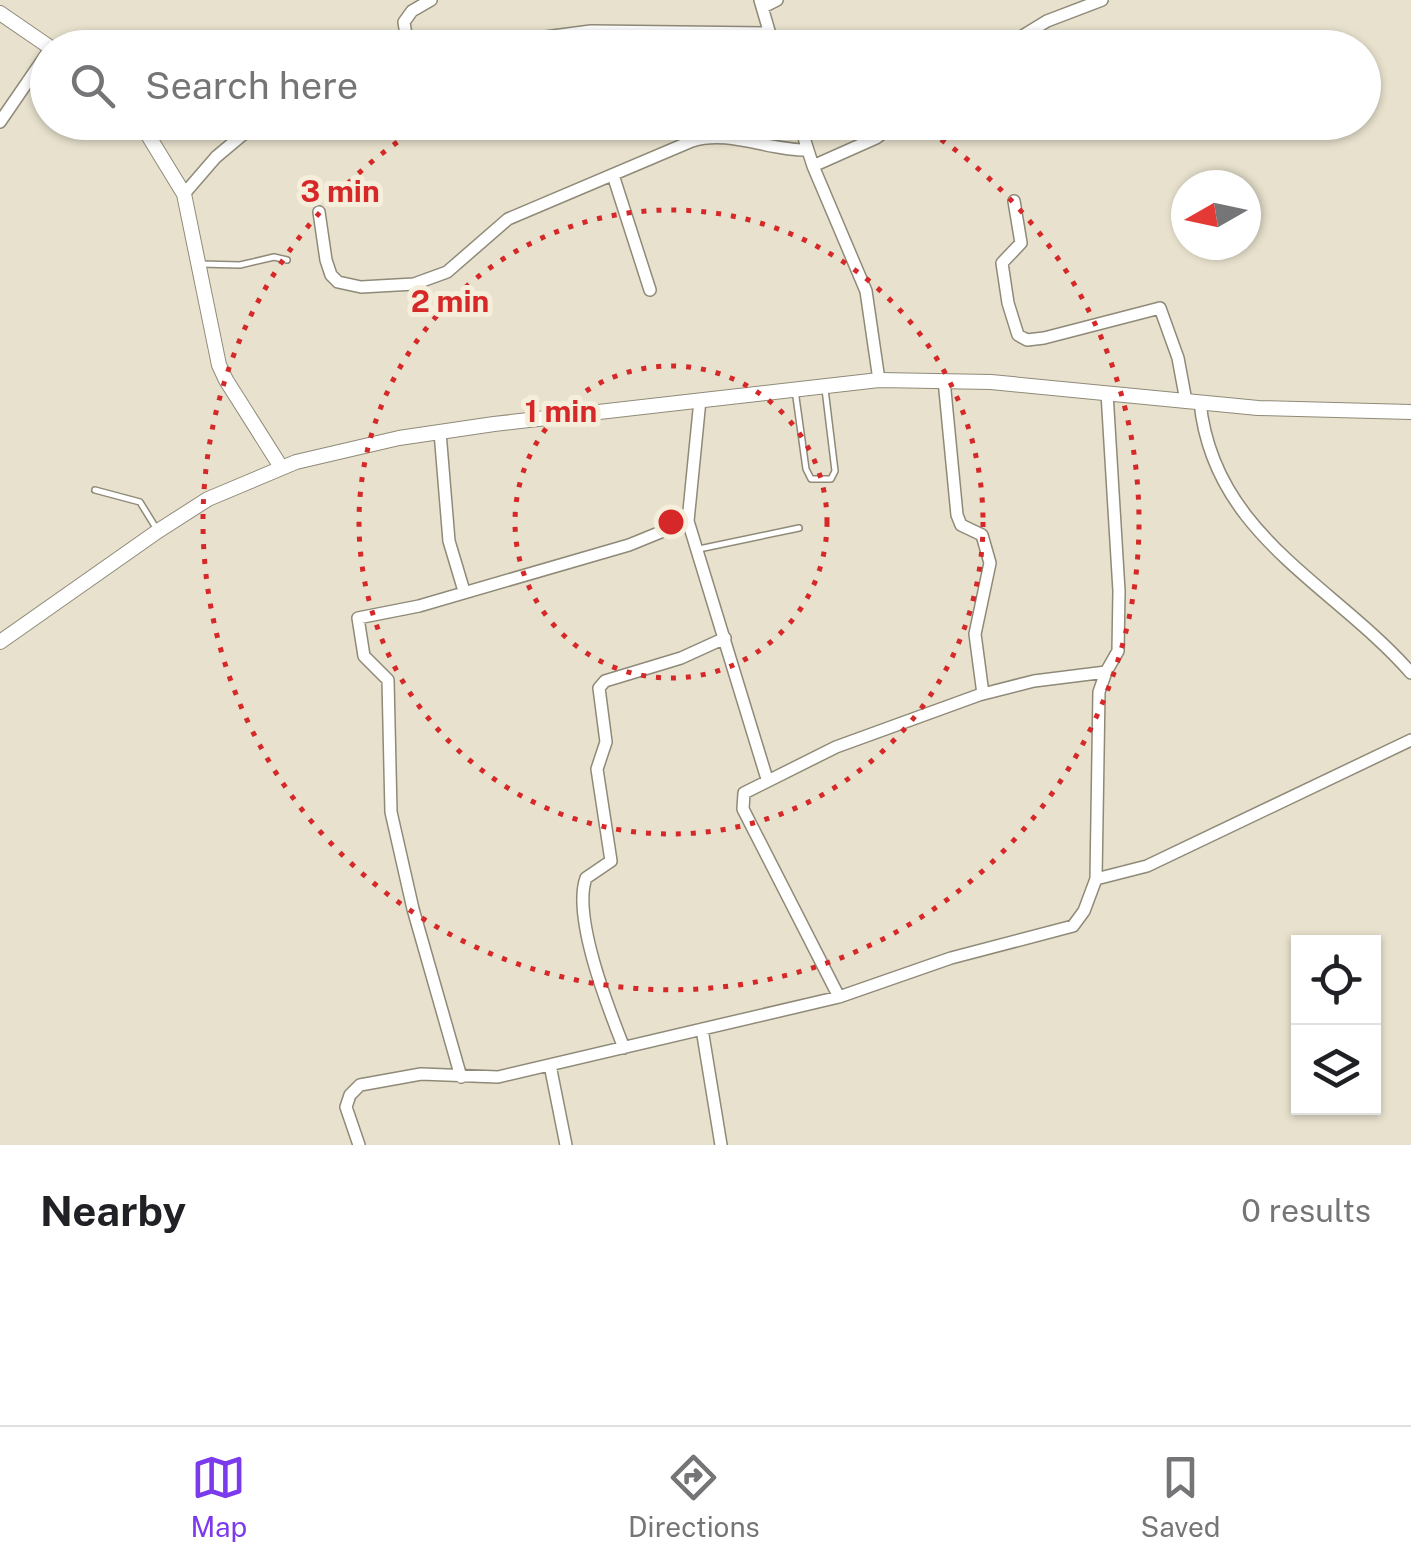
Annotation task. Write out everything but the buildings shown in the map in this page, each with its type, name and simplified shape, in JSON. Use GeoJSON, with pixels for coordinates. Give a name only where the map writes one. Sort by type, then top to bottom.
{"type":"FeatureCollection","features":[{"type":"Feature","properties":{"kind":"street"},"geometry":{"type":"LineString","coordinates":[[405,30],[404,22],[412,11],[430,0]]}},
{"type":"Feature","properties":{"kind":"street"},"geometry":{"type":"LineString","coordinates":[[769,30],[761,4],[777,0]]}},
{"type":"Feature","properties":{"kind":"street"},"geometry":{"type":"LineString","coordinates":[[1031,30],[1102,0]]}},
{"type":"Feature","properties":{"kind":"street"},"geometry":{"type":"LineString","coordinates":[[0,14],[30,35]]}},
{"type":"Feature","properties":{"kind":"street"},"geometry":{"type":"LineString","coordinates":[[0,122],[30,78]]}},
{"type":"Feature","properties":{"kind":"street"},"geometry":{"type":"LineString","coordinates":[[151,140],[184,194],[219,365],[233,394],[281,467]]}},
{"type":"Feature","properties":{"kind":"street"},"geometry":{"type":"LineString","coordinates":[[184,194],[216,156],[236,140]]}},
{"type":"Feature","properties":{"kind":"street"},"geometry":{"type":"LineString","coordinates":[[319,212],[326,260],[338,282],[378,288],[414,284],[447,272],[508,219],[698,140]]}},
{"type":"Feature","properties":{"kind":"street"},"geometry":{"type":"LineString","coordinates":[[729,140],[808,150]]}},
{"type":"Feature","properties":{"kind":"street"},"geometry":{"type":"LineString","coordinates":[[805,140],[866,291],[879,380]]}},
{"type":"Feature","properties":{"kind":"street"},"geometry":{"type":"LineString","coordinates":[[813,166],[872,140]]}},
{"type":"Feature","properties":{"kind":"street"},"geometry":{"type":"LineString","coordinates":[[613,175],[650,290]]}},
{"type":"Feature","properties":{"kind":"street"},"geometry":{"type":"LineString","coordinates":[[1014,201],[1021,243],[1002,263],[1018,335],[1027,340],[1044,338],[1160,308],[1224,486],[1298,574],[1411,673]]}},
{"type":"Feature","properties":{"kind":"street"},"geometry":{"type":"LineString","coordinates":[[0,642],[208,500],[281,467],[440,432],[879,380],[944,380],[1258,408],[1411,412]]}},
{"type":"Feature","properties":{"kind":"street"},"geometry":{"type":"LineString","coordinates":[[944,380],[957,515],[961,525],[982,535],[990,562],[975,634],[983,694]]}},
{"type":"Feature","properties":{"kind":"street"},"geometry":{"type":"LineString","coordinates":[[359,1145],[346,1107],[353,1089],[409,1074],[498,1077],[839,998],[951,958],[1062,931],[1079,920],[1096,879],[1099,692],[1118,651],[1119,591],[1107,393]]}},
{"type":"Feature","properties":{"kind":"street"},"geometry":{"type":"LineString","coordinates":[[700,400],[688,521],[768,779]]}},
{"type":"Feature","properties":{"kind":"street"},"geometry":{"type":"LineString","coordinates":[[440,432],[450,541],[464,591]]}},
{"type":"Feature","properties":{"kind":"street"},"geometry":{"type":"LineString","coordinates":[[461,1077],[413,909],[391,812],[388,680],[364,656],[358,618],[419,606],[629,545],[688,521]]}},
{"type":"Feature","properties":{"kind":"street"},"geometry":{"type":"LineString","coordinates":[[624,1048],[596,967],[582,892],[586,878],[611,861],[597,769],[606,742],[599,688],[605,681],[681,658],[725,638]]}},
{"type":"Feature","properties":{"kind":"street"},"geometry":{"type":"LineString","coordinates":[[839,998],[743,809],[744,793],[836,747],[983,694],[1034,680],[1106,672]]}},
{"type":"Feature","properties":{"kind":"street"},"geometry":{"type":"LineString","coordinates":[[1096,879],[1147,866],[1411,740]]}},
{"type":"Feature","properties":{"kind":"street"},"geometry":{"type":"LineString","coordinates":[[702,1029],[720,1145]]}},
{"type":"Feature","properties":{"kind":"street"},"geometry":{"type":"LineString","coordinates":[[550,1065],[566,1145]]}},
{"type":"Feature","properties":{"kind":"lane"},"geometry":{"type":"LineString","coordinates":[[197,264],[240,265],[274,257],[287,260]]}},
{"type":"Feature","properties":{"kind":"lane"},"geometry":{"type":"LineString","coordinates":[[795,389],[806,469],[816,481],[830,479],[835,471],[824,386]]}},
{"type":"Feature","properties":{"kind":"lane"},"geometry":{"type":"LineString","coordinates":[[96,490],[140,502],[158,531]]}},
{"type":"Feature","properties":{"kind":"lane"},"geometry":{"type":"LineString","coordinates":[[696,550],[799,528]]}}]}
